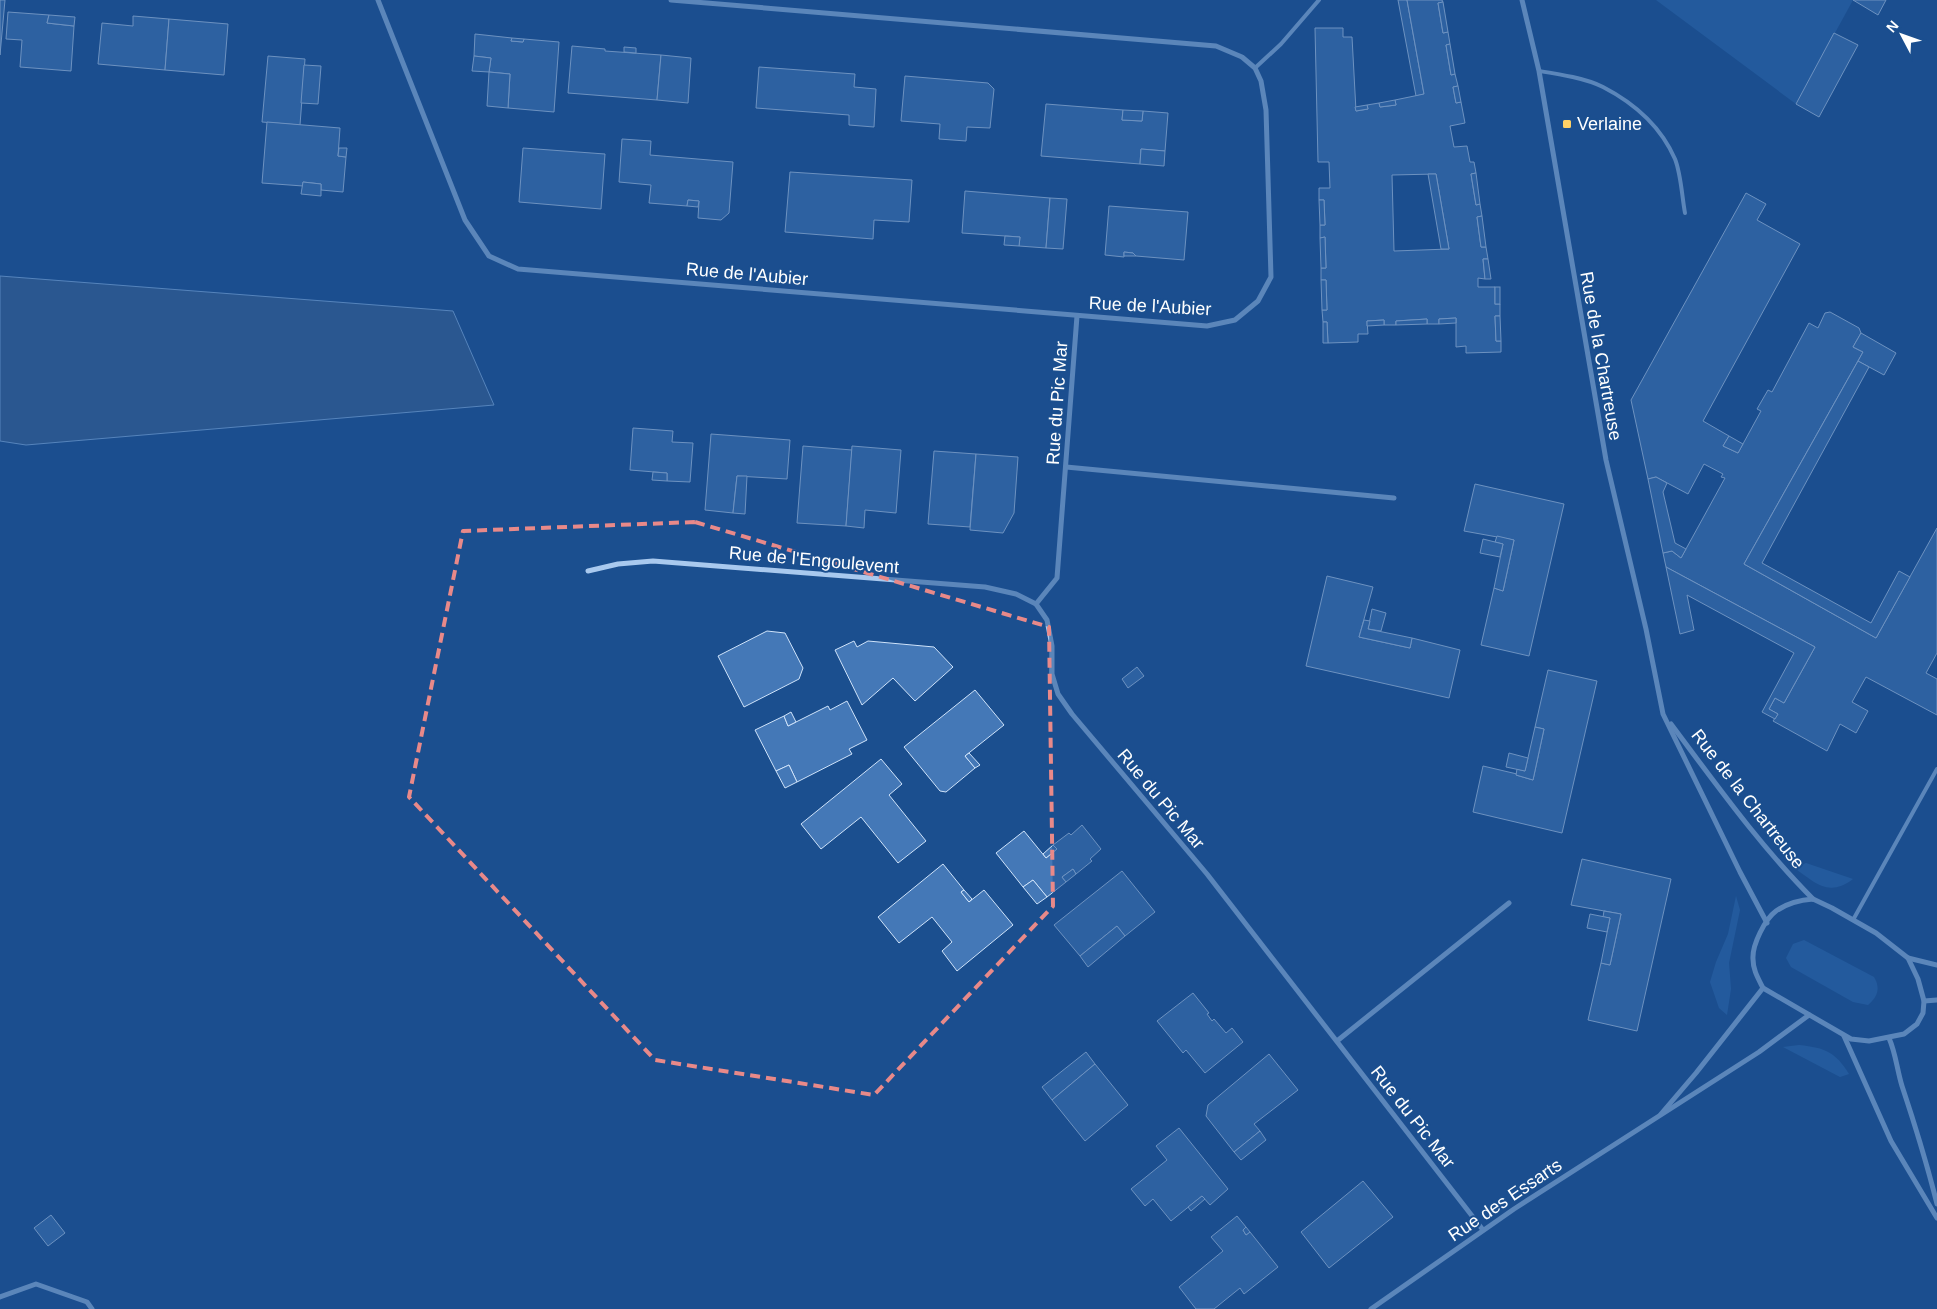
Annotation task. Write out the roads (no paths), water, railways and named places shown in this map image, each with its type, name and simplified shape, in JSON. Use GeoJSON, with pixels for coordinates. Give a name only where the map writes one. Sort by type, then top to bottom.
{"type":"FeatureCollection","features":[{"type":"Feature","properties":{"kind":"street","name":"Rue de l'Aubier"},"geometry":{"type":"LineString","coordinates":[[378,0],[465,220],[489,256],[518,269],[1077,316],[1207,326],[1235,320],[1258,301],[1271,277],[1266,110],[1261,81],[1254,68]]}},
{"type":"Feature","properties":{"kind":"street"},"geometry":{"type":"LineString","coordinates":[[671,0],[1216,46],[1242,57],[1254,68]]}},
{"type":"Feature","properties":{"kind":"street","name":"Rue de la Chartreuse"},"geometry":{"type":"LineString","coordinates":[[1522,0],[1539,71],[1606,460],[1646,629],[1663,714],[1740,872],[1767,922]]}},
{"type":"Feature","properties":{"kind":"street","name":"Rue du Pic Mar"},"geometry":{"type":"LineString","coordinates":[[1077,316],[1057,578],[1036,604],[1047,620],[1052,646],[1052,674],[1058,694],[1072,714],[1207,874],[1483,1230]]}},
{"type":"Feature","properties":{"kind":"street"},"geometry":{"type":"LineString","coordinates":[[1066,467],[1394,498]]}},
{"type":"Feature","properties":{"kind":"street","name":"Rue de l'Engoulevent"},"geometry":{"type":"LineString","coordinates":[[588,570],[618,564],[653,561],[985,588],[1016,594],[1036,604]]}},
{"type":"Feature","properties":{"kind":"street","name":"Rue de la Chartreuse"},"geometry":{"type":"LineString","coordinates":[[1663,714],[1724,795],[1798,884],[1813,899]]}},
{"type":"Feature","properties":{"kind":"street"},"geometry":{"type":"LineString","coordinates":[[1908,958],[1918,979],[1924,1001],[1923,1013],[1917,1024],[1904,1034],[1869,1041],[1851,1039],[1763,988],[1755,974],[1753,958],[1756,940],[1775,911],[1800,900],[1813,899],[1876,933],[1908,958],[1937,966]]}},
{"type":"Feature","properties":{"kind":"street"},"geometry":{"type":"LineString","coordinates":[[1337,1041],[1509,903]]}},
{"type":"Feature","properties":{"kind":"street","name":"Rue des Essarts"},"geometry":{"type":"LineString","coordinates":[[1658,1118],[1763,988]]}},
{"type":"Feature","properties":{"kind":"street"},"geometry":{"type":"LineString","coordinates":[[1924,1001],[1937,1000]]}},
{"type":"Feature","properties":{"kind":"street","name":"Rue des Essarts"},"geometry":{"type":"LineString","coordinates":[[1371,1309],[1514,1209],[1759,1052],[1809,1015]]}},
{"type":"Feature","properties":{"kind":"street"},"geometry":{"type":"LineString","coordinates":[[1844,1035],[1891,1141],[1937,1218]]}},
{"type":"Feature","properties":{"kind":"street"},"geometry":{"type":"LineString","coordinates":[[1889,1038],[1895,1052],[1901,1083],[1925,1156],[1937,1204]]}},
{"type":"Feature","properties":{"kind":"street"},"geometry":{"type":"LineString","coordinates":[[0,1298],[36,1284],[87,1302],[92,1309]]}},
{"type":"Feature","properties":{"kind":"lane"},"geometry":{"type":"LineString","coordinates":[[1254,68],[1281,44],[1320,0]]}},
{"type":"Feature","properties":{"kind":"lane"},"geometry":{"type":"LineString","coordinates":[[1539,71],[1558,74],[1602,87],[1641,112],[1661,134],[1676,161],[1685,213]]}},
{"type":"Feature","properties":{"kind":"lane"},"geometry":{"type":"LineString","coordinates":[[1853,920],[1937,769]]}},
{"type":"Feature","properties":{"kind":"place","name":"Verlaine"},"geometry":{"type":"Point","coordinates":[1567,124]}}]}
